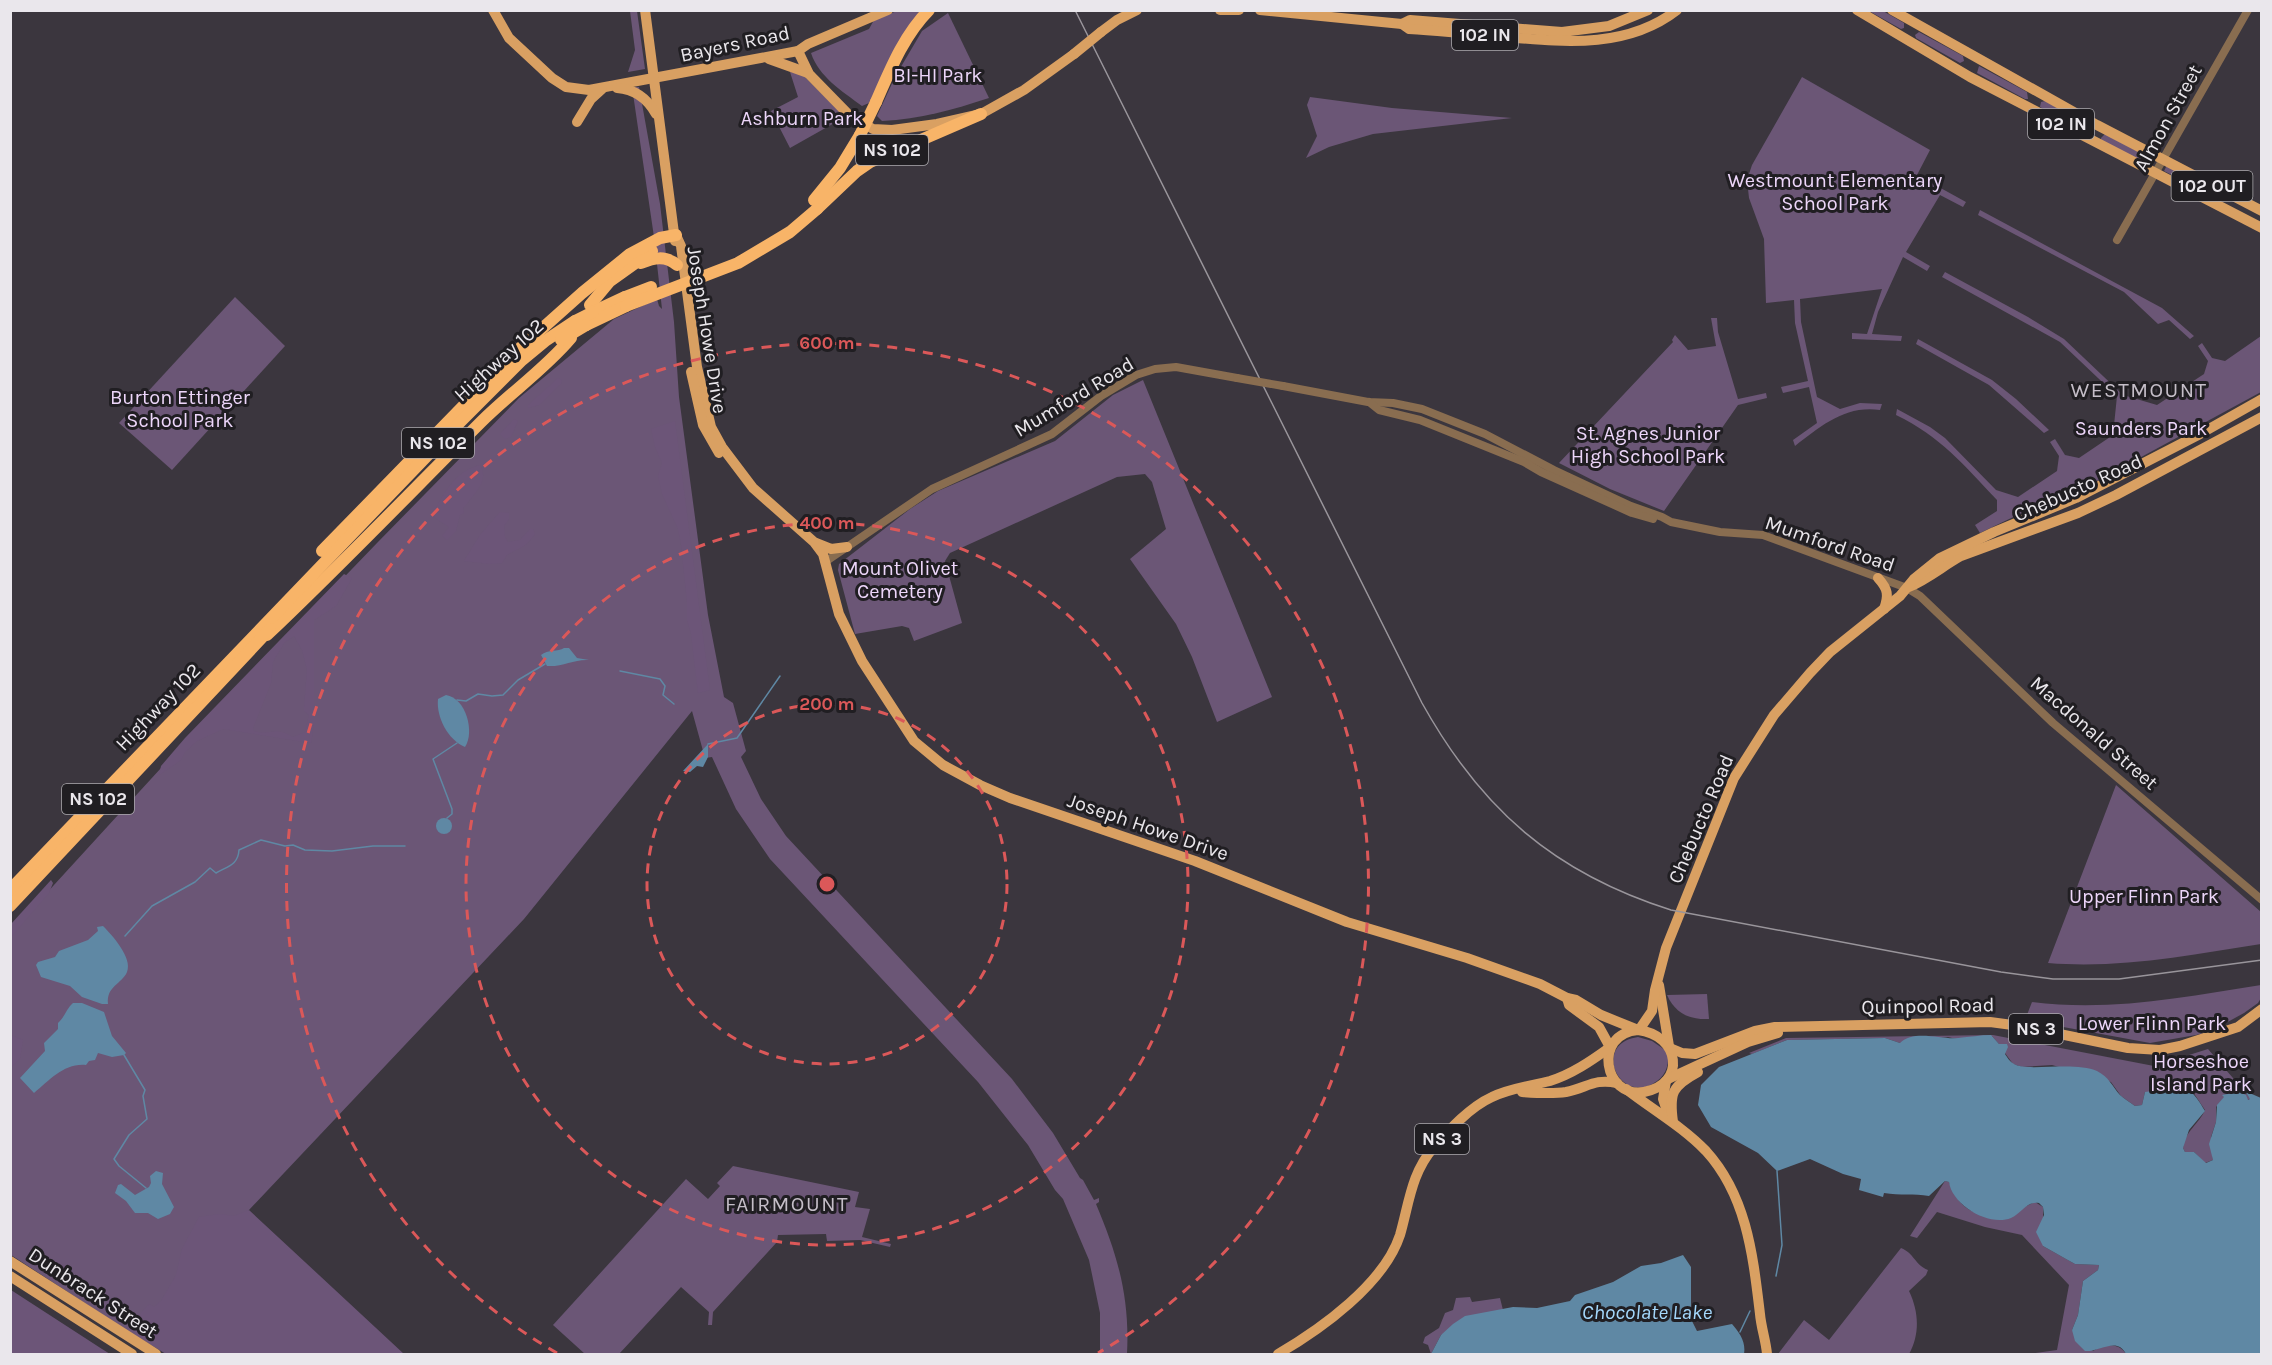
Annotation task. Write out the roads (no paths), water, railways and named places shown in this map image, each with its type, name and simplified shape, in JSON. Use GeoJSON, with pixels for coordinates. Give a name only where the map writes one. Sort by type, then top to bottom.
{"type":"FeatureCollection","features":[{"type":"Feature","properties":{"kind":"highway","name":"Highway 102"},"geometry":{"type":"LineString","coordinates":[[816,204],[860,135],[909,37],[929,10]]}},
{"type":"Feature","properties":{"kind":"highway","name":"NS 102"},"geometry":{"type":"LineString","coordinates":[[909,37],[935,10]]}},
{"type":"Feature","properties":{"kind":"highway","name":"Highway 102"},"geometry":{"type":"LineString","coordinates":[[10,890],[365,519],[505,377],[545,341],[625,302],[738,263],[790,232],[816,204],[870,162],[981,114]]}},
{"type":"Feature","properties":{"kind":"highway"},"geometry":{"type":"LineString","coordinates":[[591,308],[597,294],[623,270],[676,235]]}},
{"type":"Feature","properties":{"kind":"highway"},"geometry":{"type":"LineString","coordinates":[[184,707],[216,666],[336,537],[517,351],[619,262],[655,240],[676,235]]}},
{"type":"Feature","properties":{"kind":"highway"},"geometry":{"type":"LineString","coordinates":[[623,270],[657,258],[667,258],[677,265]]}},
{"type":"Feature","properties":{"kind":"highway","name":"Highway 102"},"geometry":{"type":"LineString","coordinates":[[10,906],[451,439],[527,366],[566,339],[591,308],[625,302]]}},
{"type":"Feature","properties":{"kind":"main road"},"geometry":{"type":"LineString","coordinates":[[493,10],[509,38],[546,71],[569,80],[574,87],[589,90],[607,88],[630,90],[648,101],[658,118]]}},
{"type":"Feature","properties":{"kind":"main road","name":"Joseph Howe Drive"},"geometry":{"type":"LineString","coordinates":[[645,10],[658,118],[676,235],[677,265],[696,399],[703,425],[711,442],[752,496],[825,562]]}},
{"type":"Feature","properties":{"kind":"main road","name":"Bayers Road"},"geometry":{"type":"LineString","coordinates":[[607,88],[798,51],[808,44],[888,10]]}},
{"type":"Feature","properties":{"kind":"main road"},"geometry":{"type":"LineString","coordinates":[[798,51],[809,74],[850,116],[873,129],[912,129],[981,114],[1024,90],[1117,20],[1137,10]]}},
{"type":"Feature","properties":{"kind":"main road"},"geometry":{"type":"LineString","coordinates":[[1220,10],[1239,10]]}},
{"type":"Feature","properties":{"kind":"main road"},"geometry":{"type":"LineString","coordinates":[[1260,10],[1402,24],[1410,20],[1563,32],[1620,25],[1628,27],[1635,33]]}},
{"type":"Feature","properties":{"kind":"main road"},"geometry":{"type":"LineString","coordinates":[[1609,26],[1648,10]]}},
{"type":"Feature","properties":{"kind":"main road"},"geometry":{"type":"LineString","coordinates":[[1658,23],[1659,10]]}},
{"type":"Feature","properties":{"kind":"main road","name":"102 IN"},"geometry":{"type":"LineString","coordinates":[[1402,24],[1409,29],[1569,42],[1592,41],[1635,33],[1658,23],[1677,10]]}},
{"type":"Feature","properties":{"kind":"main road","name":"102 IN"},"geometry":{"type":"LineString","coordinates":[[1857,10],[1970,77],[2262,228]]}},
{"type":"Feature","properties":{"kind":"main road","name":"102 OUT"},"geometry":{"type":"LineString","coordinates":[[1892,10],[2048,98],[2262,211]]}},
{"type":"Feature","properties":{"kind":"main road"},"geometry":{"type":"LineString","coordinates":[[766,58],[809,74]]}},
{"type":"Feature","properties":{"kind":"main road"},"geometry":{"type":"LineString","coordinates":[[577,122],[591,99],[607,88]]}},
{"type":"Feature","properties":{"kind":"main road","name":"Joseph Howe Drive"},"geometry":{"type":"LineString","coordinates":[[676,235],[681,246],[697,367],[711,427],[722,447],[753,488],[814,542],[823,554],[839,614],[862,661],[914,741],[943,765],[1010,798],[1196,861],[1357,925],[1540,984],[1567,998],[1576,1000],[1601,1015],[1638,1030]]}},
{"type":"Feature","properties":{"kind":"main road","name":"Chebucto Road"},"geometry":{"type":"LineString","coordinates":[[1638,1030],[1652,1011],[1654,990],[1666,948],[1734,778],[1774,715],[1830,652],[1884,610],[1914,579],[1940,558],[1994,532],[2076,498],[2262,399]]}},
{"type":"Feature","properties":{"kind":"main road","name":"Chebucto Road"},"geometry":{"type":"LineString","coordinates":[[1907,588],[1923,582],[1960,556],[2078,513],[2116,495],[2262,417]]}},
{"type":"Feature","properties":{"kind":"main road"},"geometry":{"type":"LineString","coordinates":[[814,542],[831,549],[847,547]]}},
{"type":"Feature","properties":{"kind":"main road"},"geometry":{"type":"LineString","coordinates":[[1878,578],[1886,587],[1889,597],[1884,610]]}},
{"type":"Feature","properties":{"kind":"main road","name":"Chebucto Road"},"geometry":{"type":"LineString","coordinates":[[1658,980],[1670,1047]]}},
{"type":"Feature","properties":{"kind":"main road","name":"Joseph Howe Drive"},"geometry":{"type":"LineString","coordinates":[[1567,998],[1569,1005],[1599,1027],[1610,1048]]}},
{"type":"Feature","properties":{"kind":"main road","name":"Quinpool Road"},"geometry":{"type":"LineString","coordinates":[[1670,1047],[1682,1053],[1695,1054],[1755,1031],[1775,1027],[1990,1022],[2128,1048],[2160,1050],[2180,1046],[2238,1027],[2262,1009]]}},
{"type":"Feature","properties":{"kind":"main road","name":"Quinpool Road"},"geometry":{"type":"LineString","coordinates":[[1667,1080],[1756,1040],[1799,1027]]}},
{"type":"Feature","properties":{"kind":"main road"},"geometry":{"type":"LineString","coordinates":[[1673,1122],[1664,1104],[1672,1064],[1670,1047],[1655,1035],[1638,1030],[1620,1036],[1610,1048],[1609,1068],[1617,1083],[1673,1122],[1712,1159],[1726,1177],[1736,1197],[1750,1246],[1766,1354]]}},
{"type":"Feature","properties":{"kind":"main road"},"geometry":{"type":"LineString","coordinates":[[1673,1122],[1671,1100],[1678,1084],[1756,1040]]}},
{"type":"Feature","properties":{"kind":"main road","name":"NS 3"},"geometry":{"type":"LineString","coordinates":[[1278,1354],[1335,1314],[1364,1289],[1385,1266],[1396,1246],[1412,1185],[1424,1161],[1443,1137],[1474,1109],[1492,1097],[1552,1080],[1571,1072],[1610,1048]]}},
{"type":"Feature","properties":{"kind":"main road"},"geometry":{"type":"LineString","coordinates":[[1626,1089],[1643,1092],[1667,1080]]}},
{"type":"Feature","properties":{"kind":"main road","name":"NS 3"},"geometry":{"type":"LineString","coordinates":[[1507,1091],[1556,1093],[1574,1090],[1596,1081],[1617,1083]]}},
{"type":"Feature","properties":{"kind":"main road","name":"Dunbrack Street"},"geometry":{"type":"LineString","coordinates":[[10,1261],[156,1354]]}},
{"type":"Feature","properties":{"kind":"main road","name":"Dunbrack Street"},"geometry":{"type":"LineString","coordinates":[[10,1276],[132,1354]]}},
{"type":"Feature","properties":{"kind":"street","name":"Almon Street"},"geometry":{"type":"LineString","coordinates":[[2116,240],[2248,10]]}},
{"type":"Feature","properties":{"kind":"street","name":"Mumford Road"},"geometry":{"type":"LineString","coordinates":[[825,562],[932,489],[1052,434],[1101,396],[1136,375],[1155,369],[1176,367],[1368,402],[1394,403],[1422,409],[1476,430],[1631,506],[1671,522],[1720,532],[1763,535],[1907,588]]}},
{"type":"Feature","properties":{"kind":"street","name":"Macdonald Street"},"geometry":{"type":"LineString","coordinates":[[1907,588],[1920,596],[2054,723],[2262,900]]}},
{"type":"Feature","properties":{"kind":"water"},"geometry":{"type":"Polygon","coordinates":[[[569,648],[577,658],[589,660],[547,666],[541,655],[569,648]]]}},
{"type":"Feature","properties":{"kind":"water"},"geometry":{"type":"Polygon","coordinates":[[[446,695],[459,702],[467,716],[469,733],[465,747],[453,739],[441,720],[438,699],[446,695]]]}},
{"type":"Feature","properties":{"kind":"water"},"geometry":{"type":"Polygon","coordinates":[[[708,744],[708,757],[703,767],[697,766],[690,772],[683,771],[708,744]]]}},
{"type":"Feature","properties":{"kind":"water"},"geometry":{"type":"Polygon","coordinates":[[[444,818],[450,820],[452,826],[450,832],[444,834],[438,832],[436,826],[438,820],[444,818]]]}},
{"type":"Feature","properties":{"kind":"water"},"geometry":{"type":"Polygon","coordinates":[[[103,926],[121,947],[128,966],[125,976],[109,993],[108,1004],[82,997],[70,986],[41,977],[36,965],[38,962],[55,957],[59,951],[88,940],[98,931],[97,927],[103,926]]]}},
{"type":"Feature","properties":{"kind":"water"},"geometry":{"type":"Polygon","coordinates":[[[73,1003],[82,1003],[104,1012],[112,1036],[126,1053],[112,1057],[98,1053],[95,1060],[89,1061],[86,1065],[64,1070],[34,1093],[20,1078],[45,1051],[44,1043],[58,1029],[58,1023],[73,1003]]]}},
{"type":"Feature","properties":{"kind":"water"},"geometry":{"type":"Polygon","coordinates":[[[1991,1035],[1999,1044],[2007,1044],[2005,1054],[2014,1064],[2029,1067],[2088,1068],[2097,1071],[2120,1095],[2135,1106],[2142,1105],[2145,1092],[2173,1087],[2186,1089],[2192,1093],[2205,1111],[2189,1130],[2183,1148],[2185,1152],[2194,1152],[2206,1163],[2213,1160],[2209,1144],[2216,1122],[2217,1105],[2224,1097],[2222,1095],[2239,1092],[2246,1095],[2248,1100],[2250,1099],[2245,1091],[2261,1098],[2261,1354],[2126,1354],[2118,1346],[2113,1345],[2085,1351],[2075,1341],[2072,1330],[2078,1315],[2083,1281],[2098,1270],[2099,1265],[2075,1264],[2043,1246],[2036,1232],[2044,1215],[2043,1207],[2039,1203],[2027,1206],[2011,1218],[1992,1219],[1983,1217],[1964,1206],[1952,1191],[1949,1182],[1945,1181],[1929,1196],[1884,1193],[1883,1197],[1859,1190],[1861,1179],[1843,1174],[1810,1159],[1777,1171],[1758,1153],[1711,1127],[1698,1105],[1701,1085],[1719,1067],[1787,1040],[1885,1038],[1900,1043],[1920,1036],[1951,1038],[1991,1035]]]}},
{"type":"Feature","properties":{"kind":"water"},"geometry":{"type":"Polygon","coordinates":[[[156,1171],[163,1173],[162,1184],[174,1207],[170,1214],[158,1219],[148,1213],[135,1213],[126,1201],[115,1193],[118,1185],[121,1184],[135,1195],[149,1187],[150,1176],[156,1171]]]}},
{"type":"Feature","properties":{"kind":"water","name":"Chocolate Lake"},"geometry":{"type":"Polygon","coordinates":[[[1683,1255],[1691,1267],[1691,1319],[1697,1331],[1732,1324],[1742,1338],[1744,1354],[1431,1354],[1441,1335],[1465,1316],[1513,1307],[1537,1308],[1570,1301],[1575,1295],[1613,1282],[1641,1266],[1661,1263],[1683,1255]]]}},
{"type":"Feature","properties":{"kind":"waterway"},"geometry":{"type":"LineString","coordinates":[[457,700],[466,701],[478,694],[503,695],[518,680],[545,664]]}},
{"type":"Feature","properties":{"kind":"waterway"},"geometry":{"type":"LineString","coordinates":[[620,671],[660,679],[665,686],[663,695],[674,704]]}},
{"type":"Feature","properties":{"kind":"waterway"},"geometry":{"type":"LineString","coordinates":[[708,744],[737,738],[780,676]]}},
{"type":"Feature","properties":{"kind":"waterway"},"geometry":{"type":"LineString","coordinates":[[447,818],[452,814],[452,809],[433,759],[457,743]]}},
{"type":"Feature","properties":{"kind":"waterway"},"geometry":{"type":"LineString","coordinates":[[125,936],[152,906],[195,882],[210,868],[216,873],[228,867],[237,859],[239,850],[261,840],[285,846],[293,845],[305,850],[332,851],[373,846],[405,846]]}},
{"type":"Feature","properties":{"kind":"waterway"},"geometry":{"type":"LineString","coordinates":[[124,1055],[145,1090],[143,1096],[147,1119],[129,1135],[114,1159],[119,1166],[146,1188]]}},
{"type":"Feature","properties":{"kind":"waterway"},"geometry":{"type":"LineString","coordinates":[[1776,1276],[1782,1245],[1777,1171]]}},
{"type":"Feature","properties":{"kind":"waterway"},"geometry":{"type":"LineString","coordinates":[[1740,1332],[1750,1311]]}},
{"type":"Feature","properties":{"kind":"railway"},"geometry":{"type":"LineString","coordinates":[[1075,10],[1422,703],[1469,775],[1525,832],[1556,856],[1591,877],[1629,895],[1671,910],[2001,972],[2053,979],[2119,979],[2262,960]]}},
{"type":"Feature","properties":{"kind":"district","name":"WESTMOUNT"},"geometry":{"type":"Point","coordinates":[2139,390]}},
{"type":"Feature","properties":{"kind":"district","name":"FAIRMOUNT"},"geometry":{"type":"Point","coordinates":[787,1204]}},
{"type":"Feature","properties":{"kind":"park label","name":"BI-HI Park"},"geometry":{"type":"Point","coordinates":[938,75]}},
{"type":"Feature","properties":{"kind":"park label","name":"Ashburn Park"},"geometry":{"type":"Point","coordinates":[802,118]}},
{"type":"Feature","properties":{"kind":"park label","name":"Westmount Elementary School Park"},"geometry":{"type":"Point","coordinates":[1835,192]}},
{"type":"Feature","properties":{"kind":"park label","name":"Burton Ettinger School Park"},"geometry":{"type":"Point","coordinates":[180,408]}},
{"type":"Feature","properties":{"kind":"park label","name":"Saunders Park"},"geometry":{"type":"Point","coordinates":[2141,428]}},
{"type":"Feature","properties":{"kind":"park label","name":"St. Agnes Junior High School Park"},"geometry":{"type":"Point","coordinates":[1648,444]}},
{"type":"Feature","properties":{"kind":"park label","name":"Mount Olivet Cemetery"},"geometry":{"type":"Point","coordinates":[900,580]}},
{"type":"Feature","properties":{"kind":"park label","name":"Upper Flinn Park"},"geometry":{"type":"Point","coordinates":[2144,896]}},
{"type":"Feature","properties":{"kind":"park label","name":"Lower Flinn Park"},"geometry":{"type":"Point","coordinates":[2152,1023]}},
{"type":"Feature","properties":{"kind":"park label","name":"Horseshoe Island Park"},"geometry":{"type":"Point","coordinates":[2201,1072]}}]}
